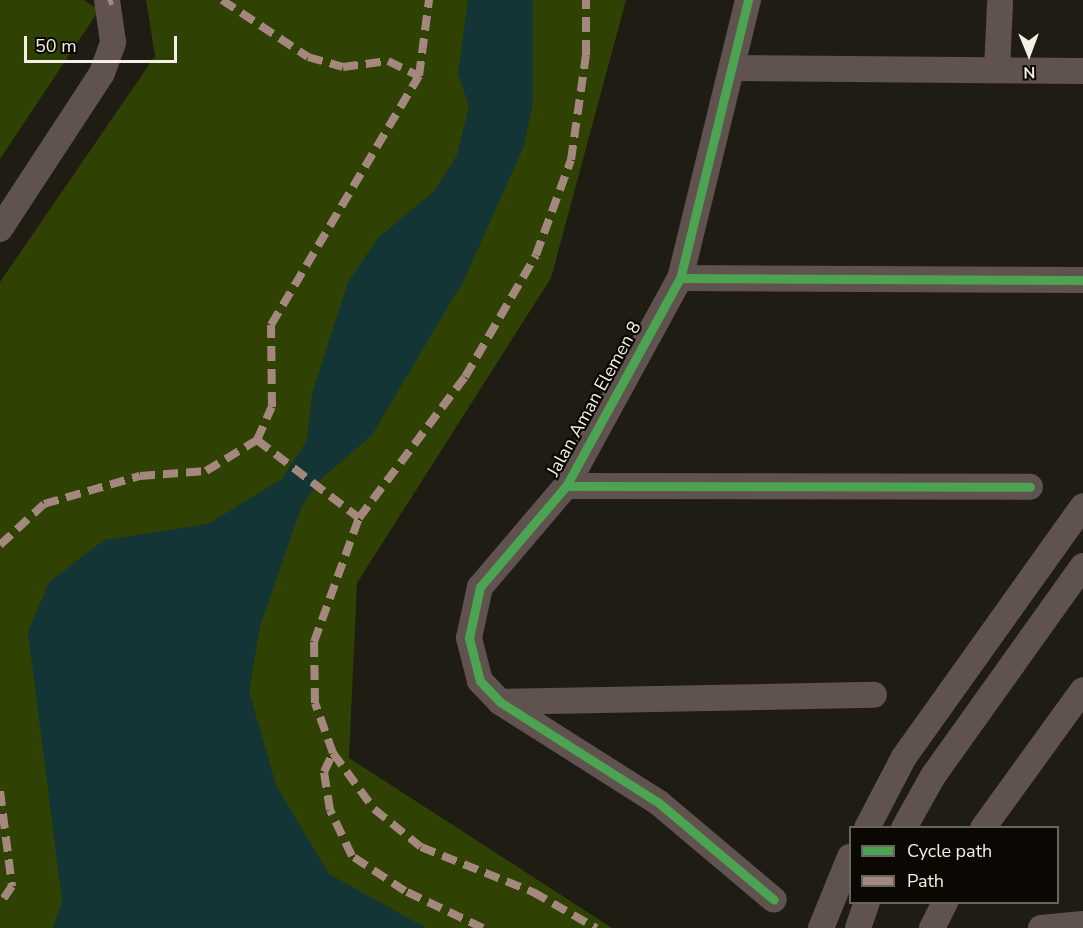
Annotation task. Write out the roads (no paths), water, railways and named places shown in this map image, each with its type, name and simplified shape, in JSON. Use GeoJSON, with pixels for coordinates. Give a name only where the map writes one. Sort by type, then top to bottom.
{"type":"FeatureCollection","features":[{"type":"Feature","properties":{"kind":"street"},"geometry":{"type":"LineString","coordinates":[[0,229],[102,73],[113,42],[107,0]]}},
{"type":"Feature","properties":{"kind":"street","name":"Jalan Aman Elemen 8"},"geometry":{"type":"LineString","coordinates":[[748,0],[734,68],[680,278],[566,486],[480,587],[469,638],[480,681],[500,702],[659,803],[774,900]]}},
{"type":"Feature","properties":{"kind":"street"},"geometry":{"type":"LineString","coordinates":[[997,70],[1003,1]]}},
{"type":"Feature","properties":{"kind":"street"},"geometry":{"type":"LineString","coordinates":[[734,68],[1083,71]]}},
{"type":"Feature","properties":{"kind":"street"},"geometry":{"type":"LineString","coordinates":[[680,278],[1083,280]]}},
{"type":"Feature","properties":{"kind":"street"},"geometry":{"type":"LineString","coordinates":[[566,486],[1030,487]]}},
{"type":"Feature","properties":{"kind":"street"},"geometry":{"type":"LineString","coordinates":[[868,826],[904,757],[1083,506]]}},
{"type":"Feature","properties":{"kind":"street"},"geometry":{"type":"LineString","coordinates":[[905,826],[933,776],[1083,566]]}},
{"type":"Feature","properties":{"kind":"street"},"geometry":{"type":"LineString","coordinates":[[500,702],[874,694]]}},
{"type":"Feature","properties":{"kind":"street"},"geometry":{"type":"LineString","coordinates":[[985,826],[1079,701]]}},
{"type":"Feature","properties":{"kind":"street"},"geometry":{"type":"LineString","coordinates":[[821,928],[849,859]]}},
{"type":"Feature","properties":{"kind":"street"},"geometry":{"type":"LineString","coordinates":[[858,928],[867,904]]}},
{"type":"Feature","properties":{"kind":"street"},"geometry":{"type":"LineString","coordinates":[[932,928],[944,904]]}},
{"type":"Feature","properties":{"kind":"street"},"geometry":{"type":"LineString","coordinates":[[1041,928],[1083,924]]}},
{"type":"Feature","properties":{"kind":"water"},"geometry":{"type":"Polygon","coordinates":[[[468,0],[533,0],[533,101],[524,146],[464,280],[372,435],[319,481],[301,508],[260,626],[249,691],[276,785],[329,874],[426,928],[53,928],[62,901],[28,632],[49,582],[104,540],[208,524],[282,479],[307,440],[312,394],[348,282],[378,238],[434,191],[457,155],[469,106],[458,74],[468,0]]]}}]}
